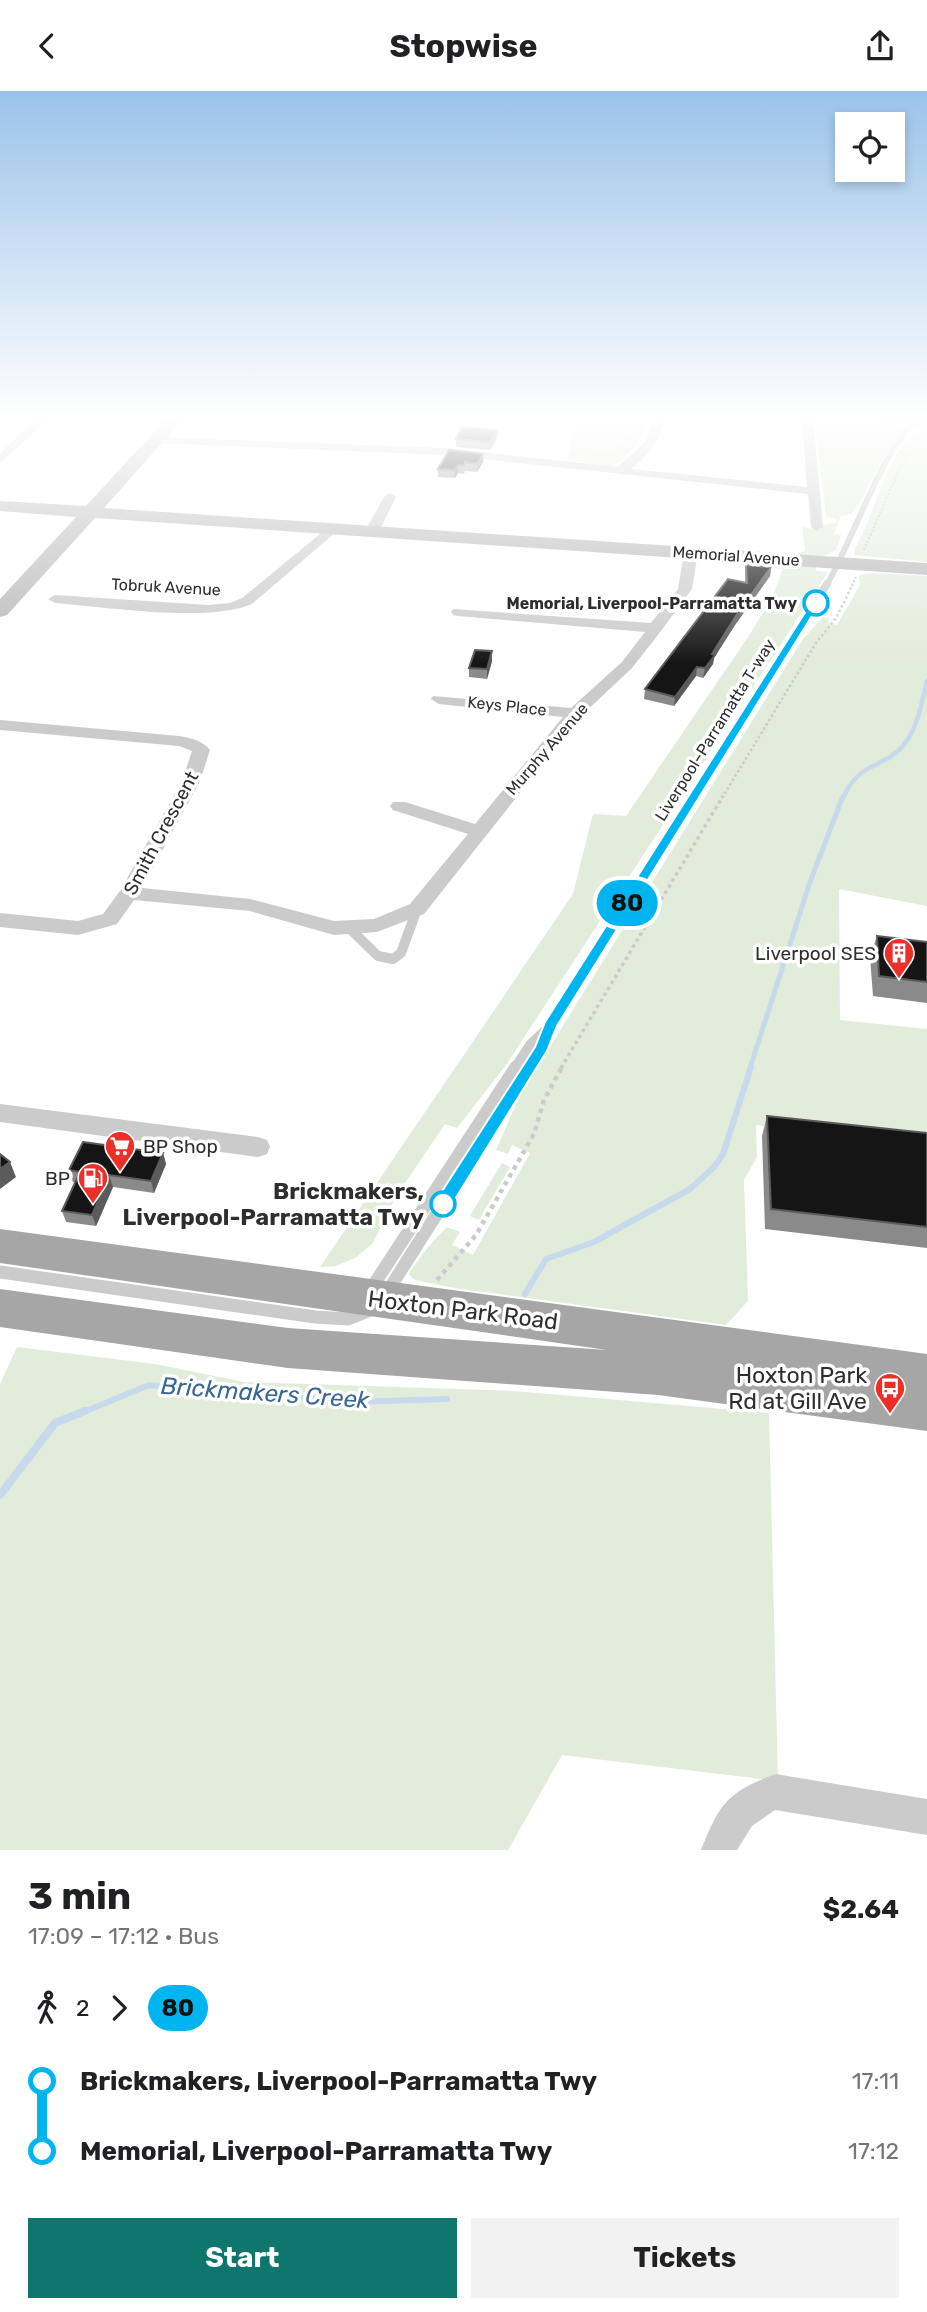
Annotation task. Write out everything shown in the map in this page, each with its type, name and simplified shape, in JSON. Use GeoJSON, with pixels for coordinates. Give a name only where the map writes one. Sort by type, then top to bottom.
{"type":"FeatureCollection","features":[{"type":"Feature","properties":{"kind":"main road","name":"Hoxton Park Road"},"geometry":{"type":"LineString","coordinates":[[0,1246],[363,1299],[591,1327],[927,1375]]}},
{"type":"Feature","properties":{"kind":"main road"},"geometry":{"type":"LineString","coordinates":[[0,1308],[288,1348],[658,1374],[927,1409]]}},
{"type":"Feature","properties":{"kind":"street"},"geometry":{"type":"LineString","coordinates":[[0,611],[101,500]]}},
{"type":"Feature","properties":{"kind":"street"},"geometry":{"type":"LineString","coordinates":[[372,531],[388,500]]}},
{"type":"Feature","properties":{"kind":"street"},"geometry":{"type":"LineString","coordinates":[[815,500],[817,527]]}},
{"type":"Feature","properties":{"kind":"street","name":"Memorial Avenue"},"geometry":{"type":"LineString","coordinates":[[0,506],[691,553],[849,567],[927,569]]}},
{"type":"Feature","properties":{"kind":"street","name":"Tobruk Avenue"},"geometry":{"type":"LineString","coordinates":[[55,599],[208,609],[233,607],[247,601],[331,529]]}},
{"type":"Feature","properties":{"kind":"street","name":"Murphy Avenue"},"geometry":{"type":"LineString","coordinates":[[417,909],[477,831],[575,713],[627,665],[656,628],[685,589],[691,553]]}},
{"type":"Feature","properties":{"kind":"street"},"geometry":{"type":"LineString","coordinates":[[458,612],[656,628]]}},
{"type":"Feature","properties":{"kind":"street","name":"Keys Place"},"geometry":{"type":"LineString","coordinates":[[439,699],[575,713]]}},
{"type":"Feature","properties":{"kind":"street","name":"Smith Crescent"},"geometry":{"type":"LineString","coordinates":[[0,725],[179,741],[191,743],[201,750],[191,781],[129,893],[110,919],[78,928],[0,920]]}},
{"type":"Feature","properties":{"kind":"street"},"geometry":{"type":"LineString","coordinates":[[399,806],[477,831]]}},
{"type":"Feature","properties":{"kind":"street"},"geometry":{"type":"LineString","coordinates":[[129,893],[250,905],[321,926],[350,929],[391,921],[417,909]]}},
{"type":"Feature","properties":{"kind":"street"},"geometry":{"type":"LineString","coordinates":[[0,1113],[258,1147]]}},
{"type":"Feature","properties":{"kind":"street"},"geometry":{"type":"LineString","coordinates":[[719,1850],[735,1815],[752,1800],[775,1792],[927,1817]]}},
{"type":"Feature","properties":{"kind":"lane","name":"Liverpool–Parramatta T-way"},"geometry":{"type":"LineString","coordinates":[[363,1299],[542,1048],[550,1026],[849,567],[873,500]]}},
{"type":"Feature","properties":{"kind":"lane","name":"Murphy Avenue"},"geometry":{"type":"LineString","coordinates":[[350,929],[378,956],[383,959],[396,958],[401,953],[417,909]]}},
{"type":"Feature","properties":{"kind":"lane","name":"Liverpool–Parramatta T-way"},"geometry":{"type":"LineString","coordinates":[[363,1299],[530,1045],[550,1026]]}},
{"type":"Feature","properties":{"kind":"lane"},"geometry":{"type":"LineString","coordinates":[[0,1272],[363,1299]]}},
{"type":"Feature","properties":{"kind":"path"},"geometry":{"type":"LineString","coordinates":[[861,557],[886,500]]}},
{"type":"Feature","properties":{"kind":"path"},"geometry":{"type":"LineString","coordinates":[[430,1281],[439,1280],[476,1235],[534,1134],[544,1100],[584,1027],[856,583],[849,567]]}},
{"type":"Feature","properties":{"kind":"green space"},"geometry":{"type":"Polygon","coordinates":[[[824,500],[861,500],[851,514],[841,516],[834,534],[841,535],[836,550],[822,557],[799,556],[798,553],[805,551],[802,527],[821,530],[823,525],[836,523],[836,520],[826,516],[824,500]]]}},
{"type":"Feature","properties":{"kind":"green space"},"geometry":{"type":"Polygon","coordinates":[[[876,500],[927,500],[927,562],[855,555],[854,550],[876,500]]]}},
{"type":"Feature","properties":{"kind":"green space"},"geometry":{"type":"Polygon","coordinates":[[[763,563],[816,567],[816,571],[828,572],[506,1065],[457,1128],[445,1124],[395,1198],[373,1243],[355,1258],[336,1266],[320,1267],[573,894],[593,814],[626,816],[748,637],[772,598],[782,571],[764,567],[763,563]]]}},
{"type":"Feature","properties":{"kind":"green space"},"geometry":{"type":"Polygon","coordinates":[[[873,573],[927,576],[927,906],[839,889],[840,1020],[927,1029],[927,1144],[756,1125],[757,1157],[744,1180],[748,1301],[726,1325],[454,1288],[415,1280],[408,1274],[447,1227],[460,1232],[452,1245],[473,1255],[530,1153],[512,1145],[508,1154],[496,1150],[520,1095],[803,639],[823,617],[829,618],[828,623],[837,625],[860,585],[859,575],[873,573]]]}},
{"type":"Feature","properties":{"kind":"green space"},"geometry":{"type":"Polygon","coordinates":[[[502,1163],[510,1167],[479,1220],[470,1216],[502,1163]]]}},
{"type":"Feature","properties":{"kind":"green space"},"geometry":{"type":"Polygon","coordinates":[[[17,1347],[155,1364],[244,1382],[514,1391],[769,1413],[778,1781],[562,1755],[508,1850],[0,1850],[0,1384],[17,1347]]]}},
{"type":"Feature","properties":{"kind":"building"},"geometry":{"type":"Polygon","coordinates":[[[746,565],[771,567],[736,616],[705,668],[697,667],[675,697],[645,689],[728,579],[747,583],[746,565]]]}},
{"type":"Feature","properties":{"kind":"building"},"geometry":{"type":"Polygon","coordinates":[[[475,650],[492,651],[487,669],[469,668],[475,650]]]}},
{"type":"Feature","properties":{"kind":"building"},"geometry":{"type":"Polygon","coordinates":[[[877,936],[927,942],[927,982],[879,976],[877,936]]]}},
{"type":"Feature","properties":{"kind":"building"},"geometry":{"type":"Polygon","coordinates":[[[767,1116],[927,1133],[927,1227],[771,1209],[767,1116]]]}},
{"type":"Feature","properties":{"kind":"building"},"geometry":{"type":"Polygon","coordinates":[[[83,1142],[163,1153],[151,1181],[109,1175],[92,1215],[62,1211],[80,1172],[69,1170],[83,1142]]]}},
{"type":"Feature","properties":{"kind":"building"},"geometry":{"type":"Polygon","coordinates":[[[0,1154],[10,1162],[0,1169],[0,1154]]]}},
{"type":"Feature","properties":{"kind":"waterway","name":"Brickmakers Creek"},"geometry":{"type":"LineString","coordinates":[[843,798],[856,777],[887,759],[908,739],[919,715],[927,680]]}},
{"type":"Feature","properties":{"kind":"waterway","name":"Brickmakers Creek"},"geometry":{"type":"LineString","coordinates":[[750,1068],[810,882],[843,796]]}},
{"type":"Feature","properties":{"kind":"waterway","name":"Brickmakers Creek"},"geometry":{"type":"LineString","coordinates":[[525,1294],[546,1259],[594,1242],[690,1189],[714,1167],[723,1154],[751,1067]]}},
{"type":"Feature","properties":{"kind":"waterway","name":"Brickmakers Creek"},"geometry":{"type":"LineString","coordinates":[[81,1413],[149,1385],[354,1402],[447,1399]]}},
{"type":"Feature","properties":{"kind":"waterway","name":"Brickmakers Creek"},"geometry":{"type":"LineString","coordinates":[[0,1495],[55,1423],[85,1411]]}},
{"type":"Feature","properties":{"kind":"bus line","name":"80"},"geometry":{"type":"LineString","coordinates":[[443,1204],[542,1048],[550,1026],[816,603]]}},
{"type":"Feature","properties":{"kind":"place","name":"Memorial, Liverpool-Parramatta Twy"},"geometry":{"type":"Point","coordinates":[816,603]}},
{"type":"Feature","properties":{"kind":"place","name":"Liverpool SES"},"geometry":{"type":"Point","coordinates":[899,980]}},
{"type":"Feature","properties":{"kind":"place","name":"BP Shop"},"geometry":{"type":"Point","coordinates":[120,1173]}},
{"type":"Feature","properties":{"kind":"place","name":"Brickmakers, Liverpool-Parramatta Twy"},"geometry":{"type":"Point","coordinates":[443,1204]}},
{"type":"Feature","properties":{"kind":"place","name":"BP"},"geometry":{"type":"Point","coordinates":[93,1205]}},
{"type":"Feature","properties":{"kind":"place","name":"Hoxton Park Rd at Gill Ave"},"geometry":{"type":"Point","coordinates":[890,1415]}}]}
